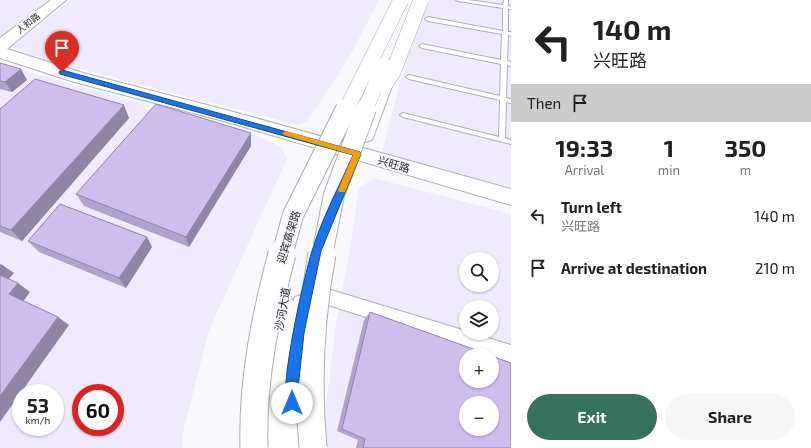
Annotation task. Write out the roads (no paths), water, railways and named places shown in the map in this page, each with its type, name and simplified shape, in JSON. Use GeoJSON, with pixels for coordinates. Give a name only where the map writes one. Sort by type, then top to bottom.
{"type":"FeatureCollection","features":[{"type":"Feature","properties":{"kind":"main road","name":"人和路"},"geometry":{"type":"LineString","coordinates":[[1,52],[2,44],[31,20],[59,0]]}},
{"type":"Feature","properties":{"kind":"main road"},"geometry":{"type":"LineString","coordinates":[[352,120],[357,64],[390,0]]}},
{"type":"Feature","properties":{"kind":"main road","name":"沙河大道"},"geometry":{"type":"LineString","coordinates":[[272,448],[270,406],[277,336],[302,188],[320,143],[395,0]]}},
{"type":"Feature","properties":{"kind":"main road","name":"迎宾高架路"},"geometry":{"type":"LineString","coordinates":[[313,448],[308,378],[312,310],[335,191],[352,120],[401,0]]}},
{"type":"Feature","properties":{"kind":"main road","name":"迎宾高架路"},"geometry":{"type":"LineString","coordinates":[[254,448],[253,418],[260,351],[271,295],[293,215],[316,168],[352,120],[410,0]]}},
{"type":"Feature","properties":{"kind":"main road","name":"沙河大道"},"geometry":{"type":"LineString","coordinates":[[293,448],[291,388],[300,326],[317,251],[357,154],[416,0]]}},
{"type":"Feature","properties":{"kind":"main road"},"geometry":{"type":"LineString","coordinates":[[352,120],[393,72],[421,0]]}},
{"type":"Feature","properties":{"kind":"main road","name":"兴旺路"},"geometry":{"type":"LineString","coordinates":[[1,52],[77,77],[320,143],[511,198]]}},
{"type":"Feature","properties":{"kind":"street"},"geometry":{"type":"LineString","coordinates":[[331,298],[511,354]]}},
{"type":"Feature","properties":{"kind":"lane"},"geometry":{"type":"LineString","coordinates":[[458,0],[509,8]]}},
{"type":"Feature","properties":{"kind":"lane"},"geometry":{"type":"LineString","coordinates":[[502,140],[509,33],[509,8],[506,0]]}},
{"type":"Feature","properties":{"kind":"lane"},"geometry":{"type":"LineString","coordinates":[[428,19],[509,33]]}},
{"type":"Feature","properties":{"kind":"lane"},"geometry":{"type":"LineString","coordinates":[[422,46],[508,64]]}},
{"type":"Feature","properties":{"kind":"lane"},"geometry":{"type":"LineString","coordinates":[[409,77],[511,101]]}},
{"type":"Feature","properties":{"kind":"lane"},"geometry":{"type":"LineString","coordinates":[[404,115],[511,142]]}}]}
